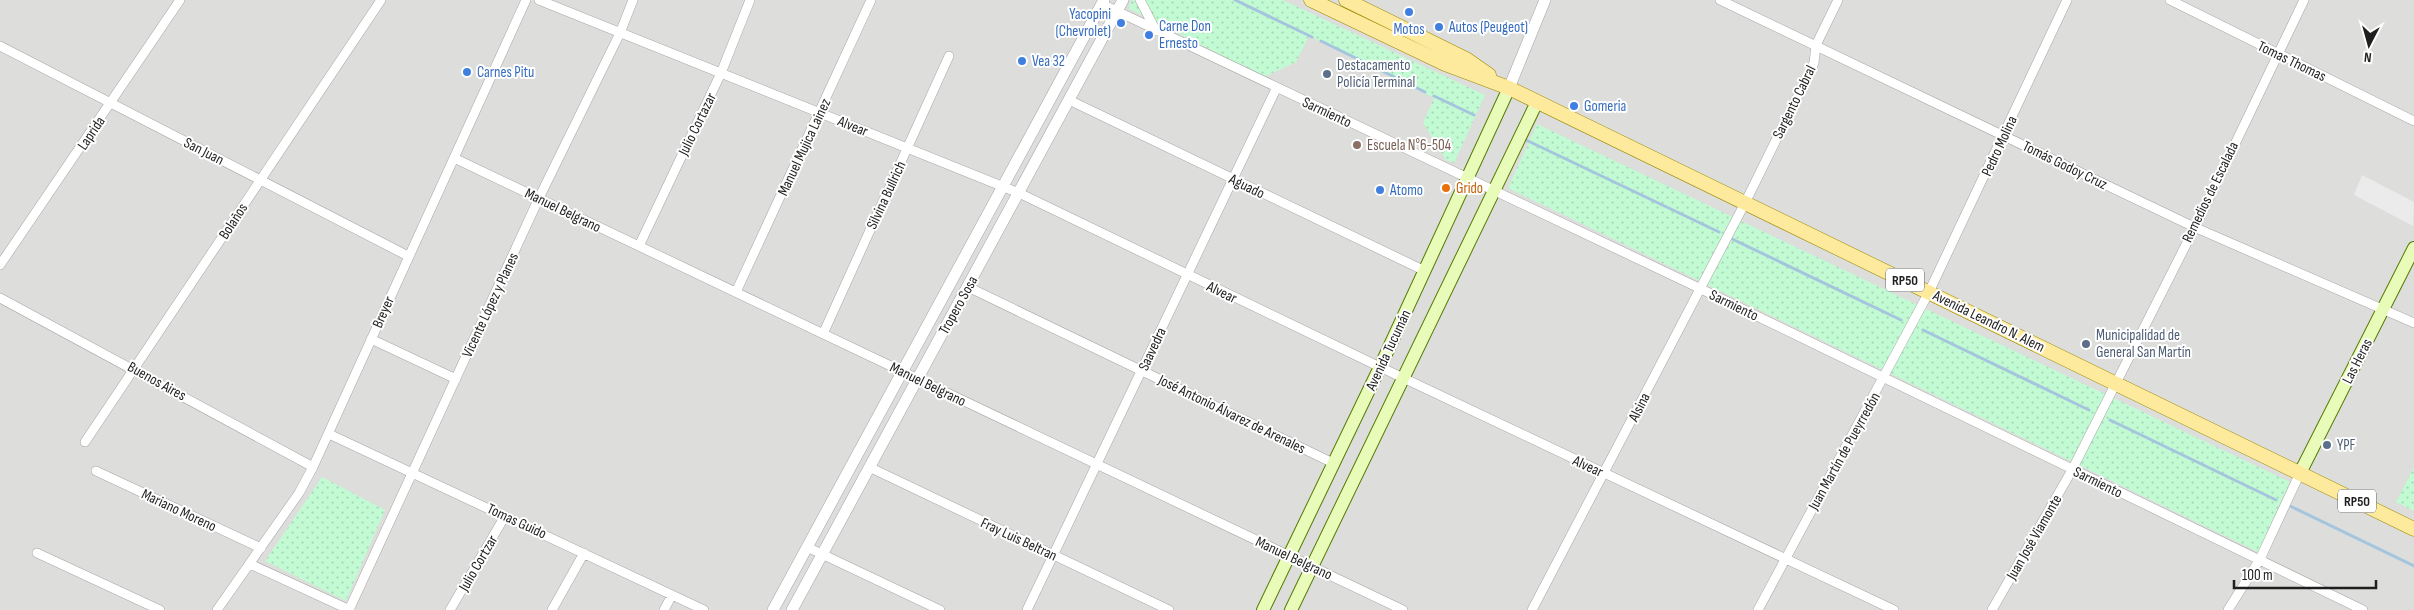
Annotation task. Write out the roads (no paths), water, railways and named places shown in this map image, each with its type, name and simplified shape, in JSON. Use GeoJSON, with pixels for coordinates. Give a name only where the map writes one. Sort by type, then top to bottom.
{"type":"FeatureCollection","features":[{"type":"Feature","properties":{"kind":"main road","name":"Avenida Leandro N. Alem"},"geometry":{"type":"LineString","coordinates":[[1312,0],[1444,64],[1509,88],[2414,529]]}},
{"type":"Feature","properties":{"kind":"main road","name":"Avenida Leandro N. Alem"},"geometry":{"type":"LineString","coordinates":[[1346,0],[1466,60],[1509,88]]}},
{"type":"Feature","properties":{"kind":"main road","name":"Avenida Tucumán"},"geometry":{"type":"LineString","coordinates":[[1263,610],[1380,367],[1509,88]]}},
{"type":"Feature","properties":{"kind":"main road","name":"Avenida Tucumán"},"geometry":{"type":"LineString","coordinates":[[1291,610],[1537,102]]}},
{"type":"Feature","properties":{"kind":"main road","name":"Las Heras"},"geometry":{"type":"LineString","coordinates":[[2300,473],[2414,248]]}},
{"type":"Feature","properties":{"kind":"street","name":"Laprida"},"geometry":{"type":"LineString","coordinates":[[0,265],[180,0]]}},
{"type":"Feature","properties":{"kind":"street","name":"Bolaños"},"geometry":{"type":"LineString","coordinates":[[85,442],[381,0]]}},
{"type":"Feature","properties":{"kind":"street","name":"Breyer"},"geometry":{"type":"LineString","coordinates":[[217,610],[299,493],[313,467],[526,0]]}},
{"type":"Feature","properties":{"kind":"street","name":"Alvear"},"geometry":{"type":"LineString","coordinates":[[539,0],[1019,193],[1604,474],[1894,610]]}},
{"type":"Feature","properties":{"kind":"street","name":"Vicente López y Planes"},"geometry":{"type":"LineString","coordinates":[[350,610],[539,198],[620,33],[633,0]]}},
{"type":"Feature","properties":{"kind":"street","name":"Julio Cortazar"},"geometry":{"type":"LineString","coordinates":[[639,246],[721,73],[750,0]]}},
{"type":"Feature","properties":{"kind":"street","name":"Manuel Mujica Lainez"},"geometry":{"type":"LineString","coordinates":[[736,292],[871,0]]}},
{"type":"Feature","properties":{"kind":"street","name":"Tropero Sosa"},"geometry":{"type":"LineString","coordinates":[[792,610],[1123,0]]}},
{"type":"Feature","properties":{"kind":"street"},"geometry":{"type":"LineString","coordinates":[[1140,0],[1156,31]]}},
{"type":"Feature","properties":{"kind":"street","name":"Tomás Godoy Cruz"},"geometry":{"type":"LineString","coordinates":[[1720,0],[2194,227],[2414,323]]}},
{"type":"Feature","properties":{"kind":"street","name":"Sargento Cabral"},"geometry":{"type":"LineString","coordinates":[[1745,203],[1814,63],[1816,45],[1838,0]]}},
{"type":"Feature","properties":{"kind":"street","name":"Pedro Molina"},"geometry":{"type":"LineString","coordinates":[[1929,292],[2068,0]]}},
{"type":"Feature","properties":{"kind":"street","name":"Tomas Thomas"},"geometry":{"type":"LineString","coordinates":[[2170,0],[2414,121]]}},
{"type":"Feature","properties":{"kind":"street","name":"Remedios de Escalada"},"geometry":{"type":"LineString","coordinates":[[2116,384],[2304,0]]}},
{"type":"Feature","properties":{"kind":"street","name":"Tropero Sosa"},"geometry":{"type":"LineString","coordinates":[[773,610],[1103,2]]}},
{"type":"Feature","properties":{"kind":"street","name":"Sarmiento"},"geometry":{"type":"LineString","coordinates":[[1103,2],[1117,12],[1276,89],[1699,288],[2363,610]]}},
{"type":"Feature","properties":{"kind":"street"},"geometry":{"type":"LineString","coordinates":[[1509,88],[1545,2]]}},
{"type":"Feature","properties":{"kind":"street","name":"San Juan"},"geometry":{"type":"LineString","coordinates":[[0,46],[408,256]]}},
{"type":"Feature","properties":{"kind":"street","name":"Silvina Bullrich"},"geometry":{"type":"LineString","coordinates":[[823,334],[949,56]]}},
{"type":"Feature","properties":{"kind":"street","name":"Saavedra"},"geometry":{"type":"LineString","coordinates":[[1027,610],[1276,89]]}},
{"type":"Feature","properties":{"kind":"street","name":"Aguado"},"geometry":{"type":"LineString","coordinates":[[1069,100],[1425,271]]}},
{"type":"Feature","properties":{"kind":"street","name":"Manuel Belgrano"},"geometry":{"type":"LineString","coordinates":[[454,158],[1403,610]]}},
{"type":"Feature","properties":{"kind":"street","name":"Alsina"},"geometry":{"type":"LineString","coordinates":[[1532,610],[1745,203]]}},
{"type":"Feature","properties":{"kind":"street","name":"José Antonio Álvarez de Arenales"},"geometry":{"type":"LineString","coordinates":[[968,287],[1333,463]]}},
{"type":"Feature","properties":{"kind":"street","name":"Juan Martín de Pueyrredón"},"geometry":{"type":"LineString","coordinates":[[1758,610],[1929,292]]}},
{"type":"Feature","properties":{"kind":"street","name":"Buenos Aires"},"geometry":{"type":"LineString","coordinates":[[0,298],[313,467]]}},
{"type":"Feature","properties":{"kind":"street"},"geometry":{"type":"LineString","coordinates":[[371,339],[456,379]]}},
{"type":"Feature","properties":{"kind":"street","name":"Juan José Viamonte"},"geometry":{"type":"LineString","coordinates":[[1992,610],[2072,470],[2116,384]]}},
{"type":"Feature","properties":{"kind":"street","name":"Tomas Guido"},"geometry":{"type":"LineString","coordinates":[[329,434],[704,610]]}},
{"type":"Feature","properties":{"kind":"street","name":"Fray Luis Beltran"},"geometry":{"type":"LineString","coordinates":[[869,468],[1169,610]]}},
{"type":"Feature","properties":{"kind":"street","name":"Mariano Moreno"},"geometry":{"type":"LineString","coordinates":[[96,471],[262,548]]}},
{"type":"Feature","properties":{"kind":"street"},"geometry":{"type":"LineString","coordinates":[[2228,610],[2260,560],[2300,473]]}},
{"type":"Feature","properties":{"kind":"street","name":"Julio Cortzar"},"geometry":{"type":"LineString","coordinates":[[450,610],[505,516]]}},
{"type":"Feature","properties":{"kind":"street"},"geometry":{"type":"LineString","coordinates":[[808,546],[940,610]]}},
{"type":"Feature","properties":{"kind":"street"},"geometry":{"type":"LineString","coordinates":[[37,553],[160,610]]}},
{"type":"Feature","properties":{"kind":"street"},"geometry":{"type":"LineString","coordinates":[[552,610],[584,553]]}},
{"type":"Feature","properties":{"kind":"street"},"geometry":{"type":"LineString","coordinates":[[250,564],[350,610]]}},
{"type":"Feature","properties":{"kind":"street"},"geometry":{"type":"LineString","coordinates":[[664,610],[672,595]]}},
{"type":"Feature","properties":{"kind":"waterway"},"geometry":{"type":"LineString","coordinates":[[1235,0],[1312,37]]}},
{"type":"Feature","properties":{"kind":"waterway"},"geometry":{"type":"LineString","coordinates":[[1321,41],[1425,92]]}},
{"type":"Feature","properties":{"kind":"waterway"},"geometry":{"type":"LineString","coordinates":[[1434,96],[1474,115]]}},
{"type":"Feature","properties":{"kind":"waterway"},"geometry":{"type":"LineString","coordinates":[[1526,140],[1719,232]]}},
{"type":"Feature","properties":{"kind":"waterway"},"geometry":{"type":"LineString","coordinates":[[1728,237],[1901,320]]}},
{"type":"Feature","properties":{"kind":"waterway"},"geometry":{"type":"LineString","coordinates":[[1923,330],[2089,410]]}},
{"type":"Feature","properties":{"kind":"waterway"},"geometry":{"type":"LineString","coordinates":[[2110,420],[2276,500]]}},
{"type":"Feature","properties":{"kind":"waterway"},"geometry":{"type":"LineString","coordinates":[[2290,506],[2414,566]]}},
{"type":"Feature","properties":{"kind":"place","name":"Motos"},"geometry":{"type":"Point","coordinates":[1409,12]}},
{"type":"Feature","properties":{"kind":"place","name":"Yacopini (Chevrolet)"},"geometry":{"type":"Point","coordinates":[1121,23]}},
{"type":"Feature","properties":{"kind":"place","name":"Autos (Peugeot)"},"geometry":{"type":"Point","coordinates":[1439,27]}},
{"type":"Feature","properties":{"kind":"place","name":"Carne Don Ernesto"},"geometry":{"type":"Point","coordinates":[1149,35]}},
{"type":"Feature","properties":{"kind":"place","name":"Vea 32"},"geometry":{"type":"Point","coordinates":[1022,61]}},
{"type":"Feature","properties":{"kind":"place","name":"Carnes Pitu"},"geometry":{"type":"Point","coordinates":[467,72]}},
{"type":"Feature","properties":{"kind":"place","name":"Destacamento Policía Terminal"},"geometry":{"type":"Point","coordinates":[1327,74]}},
{"type":"Feature","properties":{"kind":"place","name":"Gomeria"},"geometry":{"type":"Point","coordinates":[1574,106]}},
{"type":"Feature","properties":{"kind":"place","name":"Escuela N°6-504"},"geometry":{"type":"Point","coordinates":[1357,145]}},
{"type":"Feature","properties":{"kind":"place","name":"Grido"},"geometry":{"type":"Point","coordinates":[1446,188]}},
{"type":"Feature","properties":{"kind":"place","name":"Atomo"},"geometry":{"type":"Point","coordinates":[1380,190]}},
{"type":"Feature","properties":{"kind":"place","name":"Municipalidad de General San Martín"},"geometry":{"type":"Point","coordinates":[2086,344]}},
{"type":"Feature","properties":{"kind":"place","name":"YPF"},"geometry":{"type":"Point","coordinates":[2327,445]}}]}
